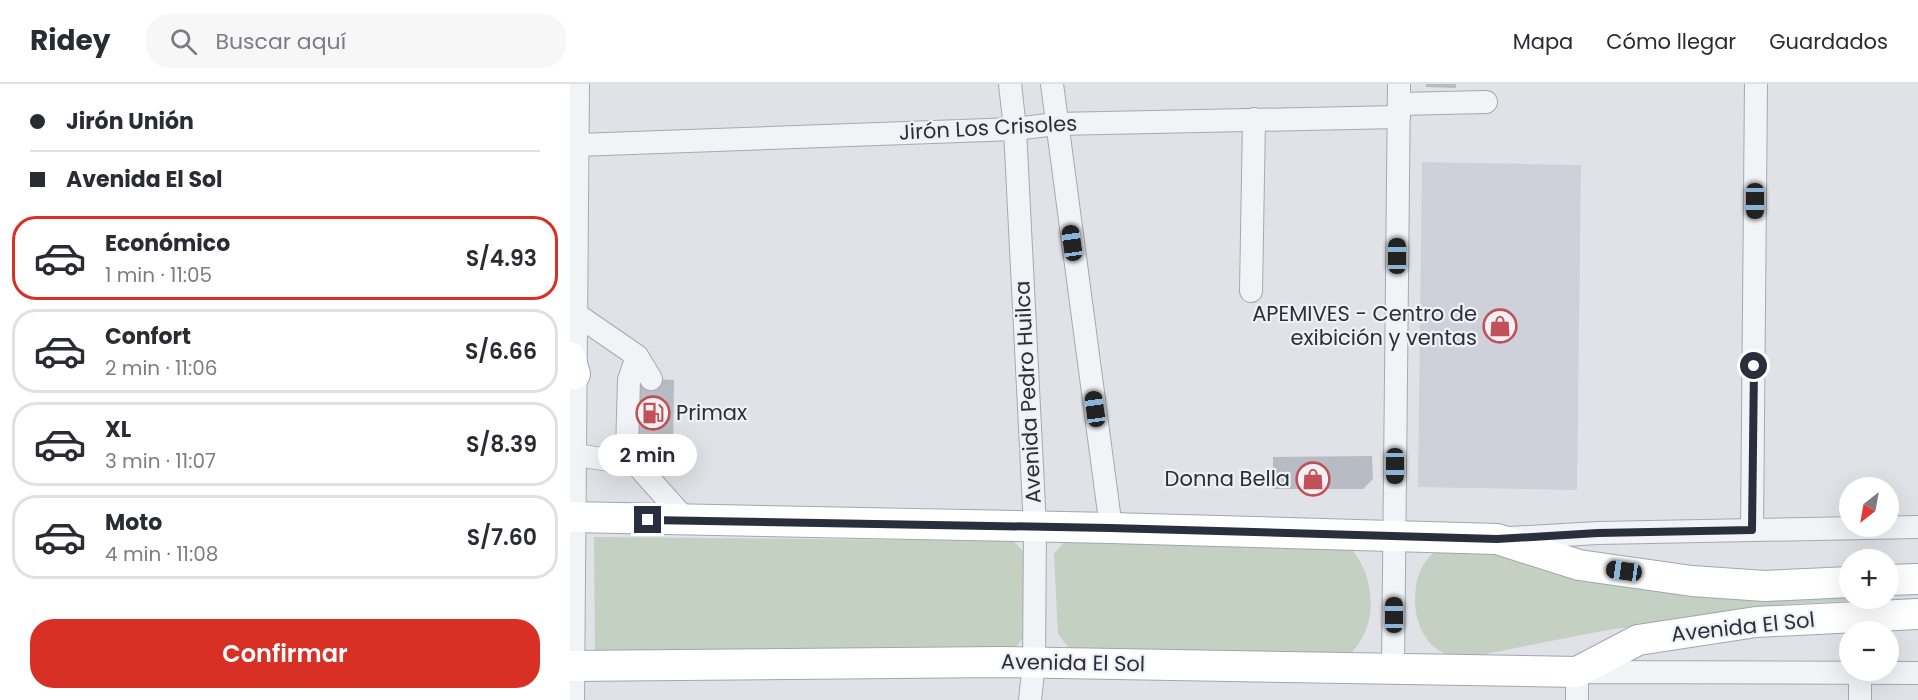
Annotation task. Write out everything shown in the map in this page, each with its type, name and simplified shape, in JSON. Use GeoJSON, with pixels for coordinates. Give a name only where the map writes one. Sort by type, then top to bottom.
{"type":"FeatureCollection","features":[{"type":"Feature","properties":{"kind":"main road","name":"Avenida El Sol"},"geometry":{"type":"LineString","coordinates":[[572,518],[1110,528],[1497,539],[1579,565],[1692,581],[1765,586],[1839,583]]}},
{"type":"Feature","properties":{"kind":"main road"},"geometry":{"type":"LineString","coordinates":[[1899,580],[1918,579]]}},
{"type":"Feature","properties":{"kind":"main road","name":"Avenida El Sol"},"geometry":{"type":"LineString","coordinates":[[572,667],[1034,663],[1393,669],[1577,686],[1638,640],[1756,622],[1918,614]]}},
{"type":"Feature","properties":{"kind":"street"},"geometry":{"type":"LineString","coordinates":[[573,700],[572,518],[576,455],[573,366],[576,314],[578,84]]}},
{"type":"Feature","properties":{"kind":"street","name":"Avenida Pedro Huilca"},"geometry":{"type":"LineString","coordinates":[[1010,84],[1015,129],[1035,527],[1034,663],[1030,700]]}},
{"type":"Feature","properties":{"kind":"street"},"geometry":{"type":"LineString","coordinates":[[1052,84],[1110,528]]}},
{"type":"Feature","properties":{"kind":"street"},"geometry":{"type":"LineString","coordinates":[[1752,530],[1756,84]]}},
{"type":"Feature","properties":{"kind":"street"},"geometry":{"type":"LineString","coordinates":[[1393,669],[1399,102]]}},
{"type":"Feature","properties":{"kind":"street","name":"Jirón Los Crisoles"},"geometry":{"type":"LineString","coordinates":[[578,145],[1015,129],[1056,124],[1254,119],[1399,102],[1486,102]]}},
{"type":"Feature","properties":{"kind":"street"},"geometry":{"type":"LineString","coordinates":[[1251,291],[1254,119]]}},
{"type":"Feature","properties":{"kind":"street"},"geometry":{"type":"LineString","coordinates":[[576,314],[637,356],[651,379]]}},
{"type":"Feature","properties":{"kind":"street"},"geometry":{"type":"LineString","coordinates":[[637,356],[629,380],[627,450],[636,464],[686,520]]}},
{"type":"Feature","properties":{"kind":"street"},"geometry":{"type":"LineString","coordinates":[[576,455],[636,464],[650,452],[650,447]]}},
{"type":"Feature","properties":{"kind":"street","name":"Avenida El Sol"},"geometry":{"type":"LineString","coordinates":[[1497,539],[1598,533],[1918,526]]}},
{"type":"Feature","properties":{"kind":"street","name":"Avenida El Sol"},"geometry":{"type":"LineString","coordinates":[[1577,686],[1839,673]]}},
{"type":"Feature","properties":{"kind":"street","name":"Avenida El Sol"},"geometry":{"type":"LineString","coordinates":[[1899,673],[1918,673]]}},
{"type":"Feature","properties":{"kind":"street"},"geometry":{"type":"LineString","coordinates":[[1860,681],[1860,700]]}},
{"type":"Feature","properties":{"kind":"shaded area","name":"APEMIVES - Centro de exibición y ventas"},"geometry":{"type":"Polygon","coordinates":[[[1422,162],[1581,165],[1577,490],[1418,487],[1422,162]]]}},
{"type":"Feature","properties":{"kind":"green space"},"geometry":{"type":"Polygon","coordinates":[[[594,537],[1013,541],[1025,553],[1027,633],[1011,653],[595,651],[594,537]]]}},
{"type":"Feature","properties":{"kind":"green space"},"geometry":{"type":"Polygon","coordinates":[[[1065,541],[1348,546],[1363,566],[1367,579],[1371,606],[1369,619],[1359,643],[1347,657],[1073,654],[1058,634],[1054,554],[1065,541]]]}},
{"type":"Feature","properties":{"kind":"green space"},"geometry":{"type":"Polygon","coordinates":[[[1451,546],[1839,592],[1839,601],[1789,604],[1602,631],[1470,657],[1456,656],[1442,652],[1431,644],[1423,634],[1415,607],[1415,593],[1423,566],[1432,554],[1451,546]]]}},
{"type":"Feature","properties":{"kind":"building"},"geometry":{"type":"Polygon","coordinates":[[[1426,84],[1456,84],[1456,88],[1426,87],[1426,84]]]}},
{"type":"Feature","properties":{"kind":"building","name":"Primax"},"geometry":{"type":"Polygon","coordinates":[[[634,378],[674,380],[673,447],[632,446],[634,378]]]}},
{"type":"Feature","properties":{"kind":"building"},"geometry":{"type":"Polygon","coordinates":[[[1372,456],[1373,479],[1363,489],[1273,489],[1273,457],[1372,456]]]}},
{"type":"Feature","properties":{"kind":"tunnel"},"geometry":{"type":"LineString","coordinates":[[650,447],[651,379]]}},
{"type":"Feature","properties":{"kind":"place","name":"APEMIVES - Centro de exibición y ventas"},"geometry":{"type":"Point","coordinates":[1500,326]}},
{"type":"Feature","properties":{"kind":"place","name":"Primax"},"geometry":{"type":"Point","coordinates":[653,413]}},
{"type":"Feature","properties":{"kind":"place","name":"Donna Bella"},"geometry":{"type":"Point","coordinates":[1313,479]}},
{"type":"Feature","properties":{"kind":"route"},"geometry":{"type":"LineString","coordinates":[[648,520],[1110,528],[1497,539],[1598,533],[1752,530],[1754,366]]}}]}
